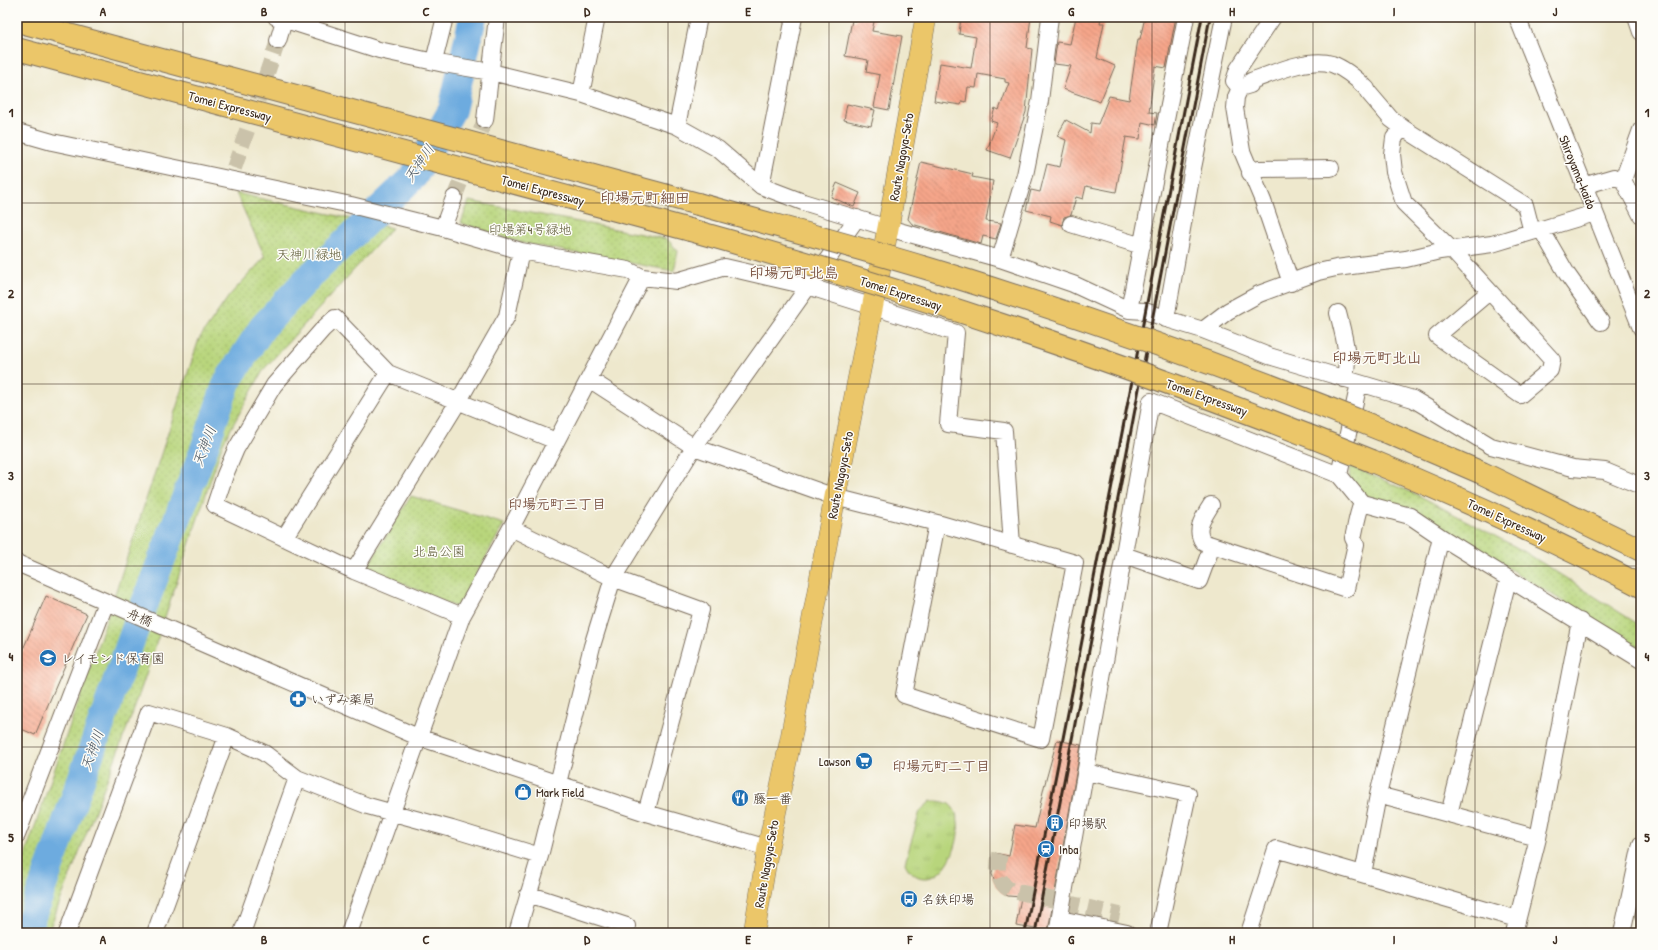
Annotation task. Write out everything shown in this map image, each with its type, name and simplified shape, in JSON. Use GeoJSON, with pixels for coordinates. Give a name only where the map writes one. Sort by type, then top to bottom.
{"type":"FeatureCollection","features":[{"type":"Feature","properties":{"kind":"highway","name":"Tomei Expressway"},"geometry":{"type":"LineString","coordinates":[[17,21],[698,204],[964,280],[1078,317],[1227,369],[1387,432],[1488,476],[1641,550]]}},
{"type":"Feature","properties":{"kind":"highway","name":"Tomei Expressway"},"geometry":{"type":"LineString","coordinates":[[17,49],[455,166],[802,261],[1048,340],[1197,393],[1372,461],[1468,501],[1641,586]]}},
{"type":"Feature","properties":{"kind":"main road","name":"Route Nagoya-Seto"},"geometry":{"type":"LineString","coordinates":[[754,933],[768,848],[791,738],[835,497],[888,228],[926,17]]}},
{"type":"Feature","properties":{"kind":"street"},"geometry":{"type":"LineString","coordinates":[[439,63],[445,17]]}},
{"type":"Feature","properties":{"kind":"street"},"geometry":{"type":"LineString","coordinates":[[485,120],[488,71],[497,17]]}},
{"type":"Feature","properties":{"kind":"street"},"geometry":{"type":"LineString","coordinates":[[581,94],[597,17]]}},
{"type":"Feature","properties":{"kind":"street"},"geometry":{"type":"LineString","coordinates":[[677,126],[700,17]]}},
{"type":"Feature","properties":{"kind":"street"},"geometry":{"type":"LineString","coordinates":[[761,186],[794,17]]}},
{"type":"Feature","properties":{"kind":"street"},"geometry":{"type":"LineString","coordinates":[[1000,259],[1025,175],[1040,101],[1050,17]]}},
{"type":"Feature","properties":{"kind":"street"},"geometry":{"type":"LineString","coordinates":[[1129,310],[1186,17]]}},
{"type":"Feature","properties":{"kind":"street"},"geometry":{"type":"LineString","coordinates":[[1166,319],[1192,173],[1224,17]]}},
{"type":"Feature","properties":{"kind":"street"},"geometry":{"type":"LineString","coordinates":[[1240,88],[1234,81],[1238,69],[1273,17]]}},
{"type":"Feature","properties":{"kind":"street","name":"Shiroyama-kaido"},"geometry":{"type":"LineString","coordinates":[[1517,17],[1583,186],[1641,328]]}},
{"type":"Feature","properties":{"kind":"street"},"geometry":{"type":"LineString","coordinates":[[1636,17],[1641,32]]}},
{"type":"Feature","properties":{"kind":"street"},"geometry":{"type":"LineString","coordinates":[[278,41],[281,18],[379,50],[439,63],[488,71],[581,94],[677,126],[718,149],[761,186],[803,202],[888,228],[1000,259],[1073,284],[1129,310],[1144,311],[1203,330],[1269,356],[1413,399],[1491,446],[1573,468],[1605,471],[1641,486]]}},
{"type":"Feature","properties":{"kind":"street"},"geometry":{"type":"LineString","coordinates":[[1291,282],[1263,201],[1242,151],[1237,121],[1236,97],[1240,88],[1250,85],[1251,81],[1284,69],[1318,62],[1331,64],[1342,68],[1354,76],[1367,88],[1368,92],[1391,119],[1525,205],[1537,230],[1601,322]]}},
{"type":"Feature","properties":{"kind":"street"},"geometry":{"type":"LineString","coordinates":[[1403,128],[1394,138],[1392,154],[1394,172],[1404,203],[1452,250],[1552,360],[1550,370],[1520,395],[1437,336],[1490,292]]}},
{"type":"Feature","properties":{"kind":"street"},"geometry":{"type":"LineString","coordinates":[[1623,180],[1641,130]]}},
{"type":"Feature","properties":{"kind":"street"},"geometry":{"type":"LineString","coordinates":[[17,132],[52,142],[231,174],[443,228],[521,251],[628,270],[642,277],[677,280],[725,267],[807,286],[956,333],[948,424],[1004,431],[1012,545]]}},
{"type":"Feature","properties":{"kind":"street"},"geometry":{"type":"LineString","coordinates":[[1250,173],[1259,168],[1331,168]]}},
{"type":"Feature","properties":{"kind":"street"},"geometry":{"type":"LineString","coordinates":[[1583,186],[1614,177],[1623,180],[1641,215]]}},
{"type":"Feature","properties":{"kind":"street"},"geometry":{"type":"LineString","coordinates":[[443,228],[454,198]]}},
{"type":"Feature","properties":{"kind":"street"},"geometry":{"type":"LineString","coordinates":[[1203,330],[1228,311],[1259,294],[1318,272],[1336,268],[1406,259],[1440,251],[1492,244],[1595,213]]}},
{"type":"Feature","properties":{"kind":"street"},"geometry":{"type":"LineString","coordinates":[[517,933],[540,856],[592,646],[613,578],[694,447],[807,286],[857,218]]}},
{"type":"Feature","properties":{"kind":"street"},"geometry":{"type":"LineString","coordinates":[[1071,224],[1142,246]]}},
{"type":"Feature","properties":{"kind":"street"},"geometry":{"type":"LineString","coordinates":[[354,572],[458,402],[507,316],[521,251]]}},
{"type":"Feature","properties":{"kind":"street"},"geometry":{"type":"LineString","coordinates":[[349,933],[462,616],[511,528],[642,277]]}},
{"type":"Feature","properties":{"kind":"street"},"geometry":{"type":"LineString","coordinates":[[1338,313],[1346,353],[1346,373],[1351,381],[1339,475]]}},
{"type":"Feature","properties":{"kind":"street"},"geometry":{"type":"LineString","coordinates":[[462,616],[354,572],[215,505],[236,449],[274,385],[323,329],[335,318],[388,373],[556,441]]}},
{"type":"Feature","properties":{"kind":"street"},"geometry":{"type":"LineString","coordinates":[[284,538],[388,373]]}},
{"type":"Feature","properties":{"kind":"street"},"geometry":{"type":"LineString","coordinates":[[588,379],[694,447],[835,497],[937,523],[1074,563],[1041,739],[904,695],[937,523]]}},
{"type":"Feature","properties":{"kind":"street"},"geometry":{"type":"LineString","coordinates":[[1127,933],[1058,926],[1150,402],[1339,475],[1362,503],[1410,516],[1508,580],[1580,621],[1641,660]]}},
{"type":"Feature","properties":{"kind":"street"},"geometry":{"type":"LineString","coordinates":[[1211,505],[1200,526],[1200,538],[1203,542],[1346,588],[1356,544],[1353,538],[1357,525],[1357,514],[1362,503]]}},
{"type":"Feature","properties":{"kind":"street"},"geometry":{"type":"LineString","coordinates":[[511,528],[613,578],[701,610],[646,813]]}},
{"type":"Feature","properties":{"kind":"street"},"geometry":{"type":"LineString","coordinates":[[1363,874],[1378,795],[1441,537]]}},
{"type":"Feature","properties":{"kind":"street"},"geometry":{"type":"LineString","coordinates":[[1124,555],[1199,581],[1212,546]]}},
{"type":"Feature","properties":{"kind":"street","name":"舟橋"},"geometry":{"type":"LineString","coordinates":[[17,563],[418,738],[646,813],[768,848]]}},
{"type":"Feature","properties":{"kind":"street"},"geometry":{"type":"LineString","coordinates":[[1449,814],[1508,580]]}},
{"type":"Feature","properties":{"kind":"street"},"geometry":{"type":"LineString","coordinates":[[17,835],[111,604]]}},
{"type":"Feature","properties":{"kind":"street"},"geometry":{"type":"LineString","coordinates":[[1249,933],[1276,849],[1363,874],[1515,926],[1538,838],[1580,621]]}},
{"type":"Feature","properties":{"kind":"street"},"geometry":{"type":"LineString","coordinates":[[67,933],[149,712],[227,736],[264,753],[297,778],[368,806],[540,856]]}},
{"type":"Feature","properties":{"kind":"street"},"geometry":{"type":"LineString","coordinates":[[155,933],[227,736]]}},
{"type":"Feature","properties":{"kind":"street"},"geometry":{"type":"LineString","coordinates":[[1086,772],[1188,794],[1158,933]]}},
{"type":"Feature","properties":{"kind":"street"},"geometry":{"type":"LineString","coordinates":[[242,933],[297,778]]}},
{"type":"Feature","properties":{"kind":"street"},"geometry":{"type":"LineString","coordinates":[[1378,795],[1538,838]]}},
{"type":"Feature","properties":{"kind":"street"},"geometry":{"type":"LineString","coordinates":[[1622,933],[1641,844]]}},
{"type":"Feature","properties":{"kind":"street"},"geometry":{"type":"LineString","coordinates":[[528,894],[627,926],[625,933]]}},
{"type":"Feature","properties":{"kind":"green space","name":"天神川緑地"},"geometry":{"type":"Polygon","coordinates":[[[236,193],[392,228],[264,369],[223,443],[135,707],[48,933],[17,933],[17,878],[106,621],[199,339],[229,296],[265,257],[236,193]]]}},
{"type":"Feature","properties":{"kind":"green space","name":"印場第4号緑地"},"geometry":{"type":"Polygon","coordinates":[[[469,201],[667,239],[678,251],[674,271],[522,243],[461,223],[469,201]]]}},
{"type":"Feature","properties":{"kind":"green space"},"geometry":{"type":"Polygon","coordinates":[[[1351,466],[1420,496],[1525,552],[1641,626],[1641,649],[1411,509],[1364,495],[1349,477],[1351,466]]]}},
{"type":"Feature","properties":{"kind":"green space","name":"北島公園"},"geometry":{"type":"Polygon","coordinates":[[[411,496],[504,524],[458,608],[367,567],[411,496]]]}},
{"type":"Feature","properties":{"kind":"green space"},"geometry":{"type":"Polygon","coordinates":[[[931,801],[949,804],[956,812],[958,837],[954,851],[948,863],[940,872],[930,877],[919,877],[910,872],[905,863],[920,811],[931,801]]]}},
{"type":"Feature","properties":{"kind":"building"},"geometry":{"type":"Polygon","coordinates":[[[856,17],[875,17],[872,31],[902,36],[889,110],[874,107],[880,75],[866,72],[868,60],[845,56],[852,20],[856,21],[856,17]]]}},
{"type":"Feature","properties":{"kind":"building"},"geometry":{"type":"Polygon","coordinates":[[[961,17],[1031,17],[1027,48],[1032,49],[1026,112],[1010,158],[987,150],[997,123],[991,121],[995,108],[999,110],[1009,83],[1005,82],[1005,79],[978,74],[976,88],[968,87],[966,102],[962,101],[961,105],[934,101],[940,63],[971,68],[976,37],[959,34],[961,17]]]}},
{"type":"Feature","properties":{"kind":"building"},"geometry":{"type":"Polygon","coordinates":[[[1076,17],[1101,17],[1100,23],[1104,23],[1097,58],[1115,66],[1100,102],[1063,89],[1071,66],[1054,64],[1057,42],[1070,44],[1076,17]]]}},
{"type":"Feature","properties":{"kind":"building"},"geometry":{"type":"Polygon","coordinates":[[[1145,17],[1176,17],[1166,68],[1155,66],[1149,112],[1157,113],[1155,125],[1142,122],[1140,139],[1126,137],[1116,192],[1086,186],[1083,199],[1076,197],[1071,215],[1064,217],[1062,225],[1050,221],[1051,216],[1026,210],[1031,190],[1040,192],[1047,164],[1060,167],[1066,140],[1057,136],[1066,120],[1090,133],[1091,123],[1098,124],[1109,96],[1129,100],[1138,39],[1140,39],[1145,17]]]}},
{"type":"Feature","properties":{"kind":"building"},"geometry":{"type":"Polygon","coordinates":[[[847,104],[875,110],[871,126],[844,120],[847,104]]]}},
{"type":"Feature","properties":{"kind":"building"},"geometry":{"type":"Polygon","coordinates":[[[921,162],[973,174],[972,177],[993,181],[986,221],[1001,223],[996,239],[983,236],[981,244],[912,224],[908,219],[921,162]]]}},
{"type":"Feature","properties":{"kind":"building"},"geometry":{"type":"Polygon","coordinates":[[[837,183],[860,193],[854,207],[831,197],[837,183]]]}},
{"type":"Feature","properties":{"kind":"building"},"geometry":{"type":"Polygon","coordinates":[[[46,596],[87,614],[35,735],[17,727],[17,663],[46,596]]]}},
{"type":"Feature","properties":{"kind":"building","name":"印場駅"},"geometry":{"type":"Polygon","coordinates":[[[1057,740],[1081,745],[1048,931],[1016,926],[1021,897],[1008,896],[1001,892],[996,886],[992,874],[995,853],[1009,856],[1015,825],[1035,828],[1044,787],[1057,740]]]}},
{"type":"Feature","properties":{"kind":"waterway","name":"天神川"},"geometry":{"type":"LineString","coordinates":[[26,933],[138,621],[204,449],[227,382],[262,328],[309,277],[414,176],[452,110],[473,17]]}},
{"type":"Feature","properties":{"kind":"tunnel"},"geometry":{"type":"LineString","coordinates":[[234,168],[278,41]]}},
{"type":"Feature","properties":{"kind":"tunnel"},"geometry":{"type":"LineString","coordinates":[[454,198],[485,120]]}},
{"type":"Feature","properties":{"kind":"tunnel"},"geometry":{"type":"LineString","coordinates":[[1000,854],[998,864],[1000,879],[1002,883],[1010,890],[1120,915]]}},
{"type":"Feature","properties":{"kind":"railway"},"geometry":{"type":"LineString","coordinates":[[1025,933],[1202,17]]}},
{"type":"Feature","properties":{"kind":"railway"},"geometry":{"type":"LineString","coordinates":[[1035,933],[1210,17]]}},
{"type":"Feature","properties":{"kind":"place","name":"レイモンド保育園"},"geometry":{"type":"Point","coordinates":[48,658]}},
{"type":"Feature","properties":{"kind":"place","name":"いずみ薬局"},"geometry":{"type":"Point","coordinates":[298,699]}},
{"type":"Feature","properties":{"kind":"place","name":"Lawson"},"geometry":{"type":"Point","coordinates":[864,761]}},
{"type":"Feature","properties":{"kind":"place","name":"Mark Field"},"geometry":{"type":"Point","coordinates":[523,792]}},
{"type":"Feature","properties":{"kind":"place","name":"藤一番"},"geometry":{"type":"Point","coordinates":[740,798]}},
{"type":"Feature","properties":{"kind":"place","name":"印場駅"},"geometry":{"type":"Point","coordinates":[1055,823]}},
{"type":"Feature","properties":{"kind":"place","name":"Inba"},"geometry":{"type":"Point","coordinates":[1046,849]}},
{"type":"Feature","properties":{"kind":"place","name":"名鉄印場"},"geometry":{"type":"Point","coordinates":[909,899]}},
{"type":"Feature","properties":{"kind":"district","name":"印場元町細田"},"geometry":{"type":"Point","coordinates":[645,198]}},
{"type":"Feature","properties":{"kind":"district","name":"印場元町北島"},"geometry":{"type":"Point","coordinates":[794,273]}},
{"type":"Feature","properties":{"kind":"district","name":"印場元町北山"},"geometry":{"type":"Point","coordinates":[1377,358]}},
{"type":"Feature","properties":{"kind":"district","name":"印場元町三丁目"},"geometry":{"type":"Point","coordinates":[557,504]}},
{"type":"Feature","properties":{"kind":"district","name":"印場元町二丁目"},"geometry":{"type":"Point","coordinates":[941,766]}}]}
